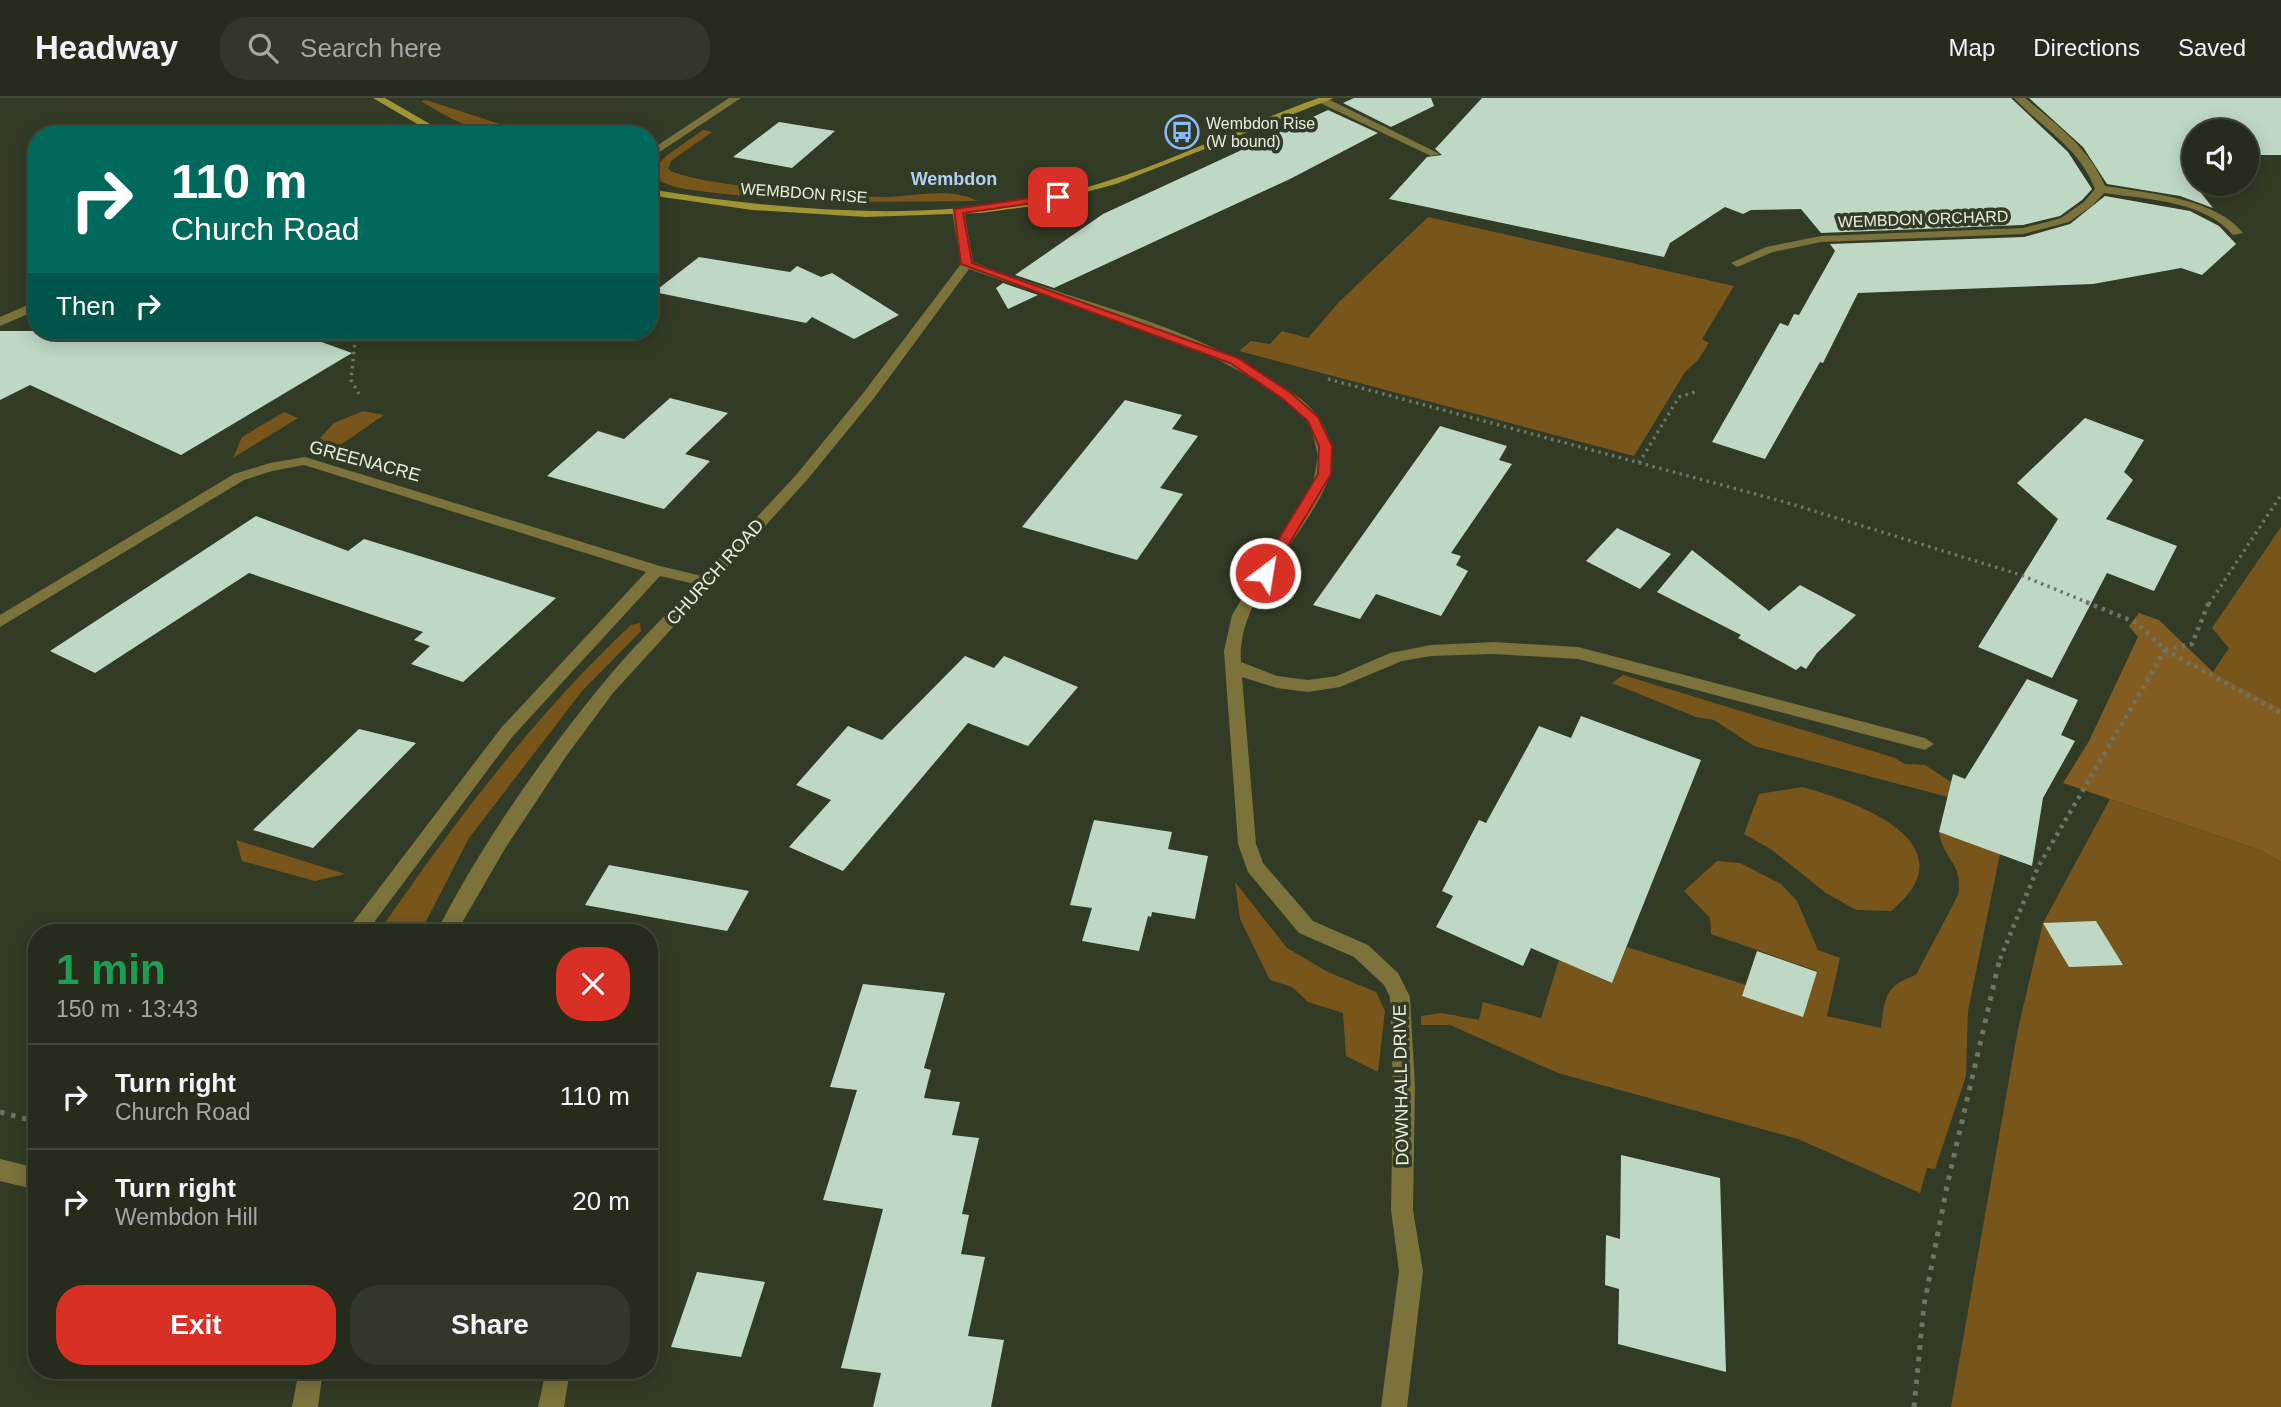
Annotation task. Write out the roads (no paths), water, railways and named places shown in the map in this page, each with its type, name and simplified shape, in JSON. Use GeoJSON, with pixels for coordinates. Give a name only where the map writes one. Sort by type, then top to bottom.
{"type":"FeatureCollection","features":[{"type":"Feature","properties":{"kind":"main road"},"geometry":{"type":"LineString","coordinates":[[378,98],[424,126]]}},
{"type":"Feature","properties":{"kind":"main road","name":"WEMBDON RISE"},"geometry":{"type":"LineString","coordinates":[[658,193],[765,208],[872,213],[1002,207],[1079,192],[1125,178],[1326,99]]}},
{"type":"Feature","properties":{"kind":"street"},"geometry":{"type":"LineString","coordinates":[[658,150],[736,98]]}},
{"type":"Feature","properties":{"kind":"street"},"geometry":{"type":"LineString","coordinates":[[2019,98],[2085,157],[2096,173],[2101,189],[2203,211],[2234,225],[2237,233]]}},
{"type":"Feature","properties":{"kind":"street"},"geometry":{"type":"LineString","coordinates":[[1326,99],[1435,154]]}},
{"type":"Feature","properties":{"kind":"street","name":"WEMBDON ORCHARD"},"geometry":{"type":"LineString","coordinates":[[1738,263],[1770,249],[1821,239],[2023,231],[2065,220],[2088,204],[2101,189]]}},
{"type":"Feature","properties":{"kind":"street"},"geometry":{"type":"LineString","coordinates":[[958,211],[967,264]]}},
{"type":"Feature","properties":{"kind":"street","name":"CHURCH ROAD"},"geometry":{"type":"LineString","coordinates":[[451,924],[499,842],[561,750],[607,689],[708,582],[869,395],[967,264]]}},
{"type":"Feature","properties":{"kind":"street","name":"DOWNHALL DRIVE"},"geometry":{"type":"LineString","coordinates":[[967,264],[1234,360],[1273,385],[1314,419],[1325,446],[1324,474],[1240,615],[1232,665],[1247,844],[1255,867],[1306,927],[1361,951],[1391,979],[1400,998],[1404,1087],[1402,1210],[1411,1271],[1394,1407]]}},
{"type":"Feature","properties":{"kind":"street"},"geometry":{"type":"LineString","coordinates":[[0,322],[28,309]]}},
{"type":"Feature","properties":{"kind":"street","name":"GREENACRE"},"geometry":{"type":"LineString","coordinates":[[0,622],[239,477],[270,467],[305,461],[657,570],[708,582]]}},
{"type":"Feature","properties":{"kind":"street"},"geometry":{"type":"LineString","coordinates":[[362,924],[507,732],[657,570]]}},
{"type":"Feature","properties":{"kind":"street"},"geometry":{"type":"LineString","coordinates":[[1232,665],[1267,681],[1287,686],[1314,686],[1356,675],[1385,660],[1410,653],[1532,650],[1578,653],[1926,744]]}},
{"type":"Feature","properties":{"kind":"street"},"geometry":{"type":"LineString","coordinates":[[0,1170],[28,1177]]}},
{"type":"Feature","properties":{"kind":"street"},"geometry":{"type":"LineString","coordinates":[[305,1407],[310,1379]]}},
{"type":"Feature","properties":{"kind":"street"},"geometry":{"type":"LineString","coordinates":[[551,1407],[556,1379]]}},
{"type":"Feature","properties":{"kind":"place","name":"Wembdon Rise (W bound)"},"geometry":{"type":"Point","coordinates":[1182,132]}},
{"type":"Feature","properties":{"kind":"district","name":"Wembdon"},"geometry":{"type":"Point","coordinates":[954,179]}}]}
